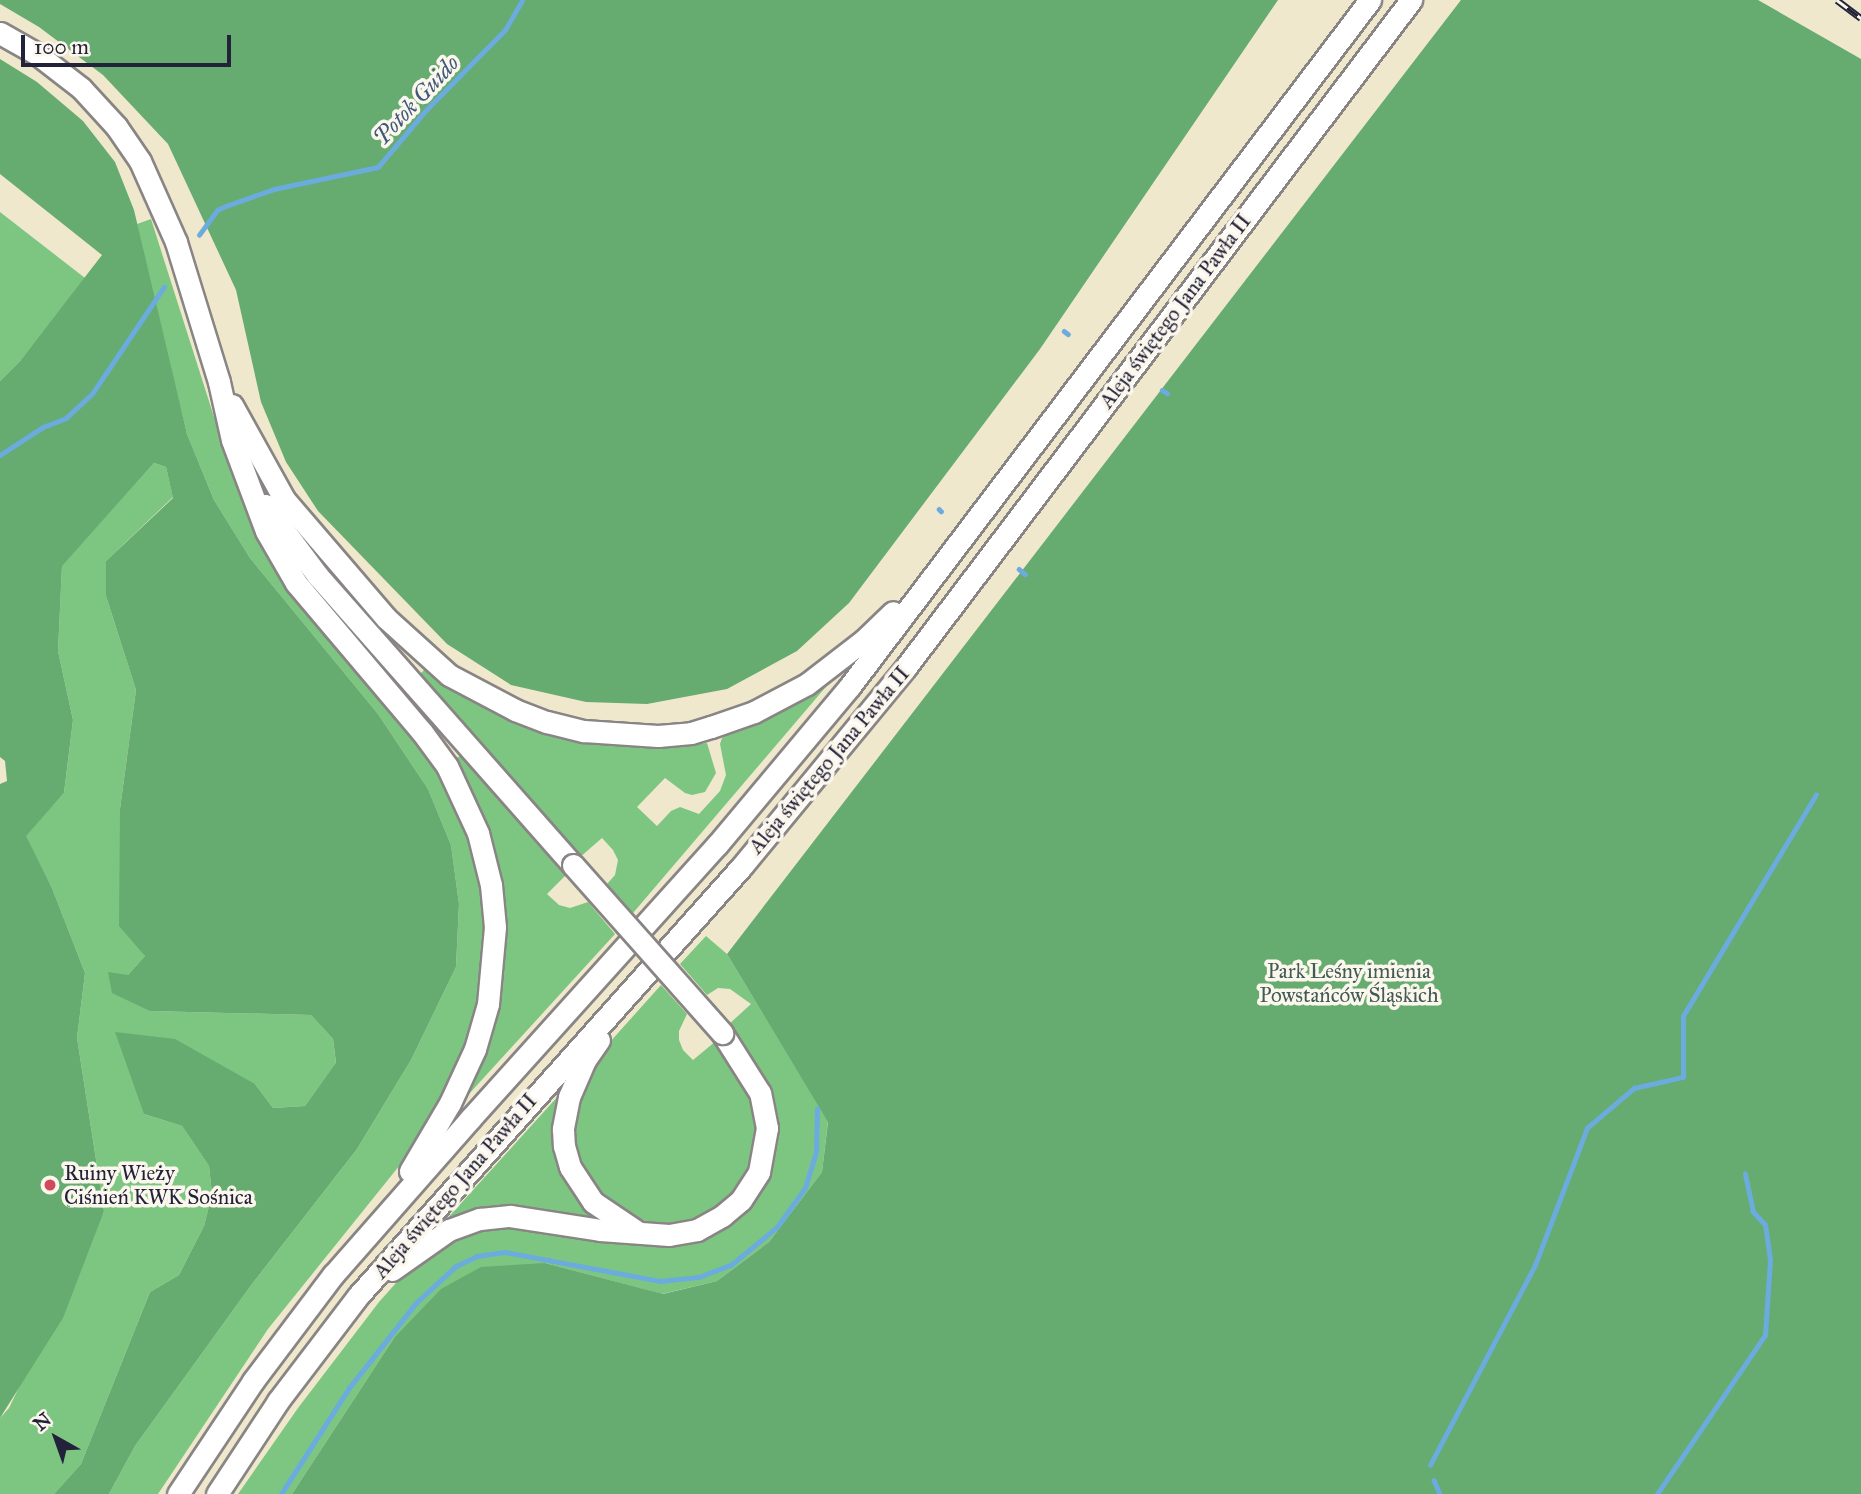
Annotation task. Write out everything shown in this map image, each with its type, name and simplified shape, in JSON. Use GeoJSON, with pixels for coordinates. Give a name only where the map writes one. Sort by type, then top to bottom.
{"type":"FeatureCollection","features":[{"type":"Feature","properties":{"kind":"main road","name":"Aleja świętego Jana Pawła II"},"geometry":{"type":"LineString","coordinates":[[178,1494],[289,1331],[384,1215],[726,835],[850,686],[1370,0]]}},
{"type":"Feature","properties":{"kind":"main road","name":"Aleja świętego Jana Pawła II"},"geometry":{"type":"LineString","coordinates":[[217,1494],[271,1412],[358,1296],[742,866],[906,667],[1411,0]]}},
{"type":"Feature","properties":{"kind":"main road"},"geometry":{"type":"LineString","coordinates":[[0,33],[37,54],[81,88],[116,126],[140,161],[176,242],[219,382],[232,440],[266,531],[296,583],[422,732],[447,766],[478,833],[491,885],[495,927],[494,967],[488,1004],[475,1049],[450,1103],[384,1215]]}},
{"type":"Feature","properties":{"kind":"main road"},"geometry":{"type":"LineString","coordinates":[[219,382],[284,499],[386,618],[449,675],[515,710],[547,722],[584,731],[658,736],[691,733],[754,712],[807,684],[832,667],[864,640],[947,559]]}},
{"type":"Feature","properties":{"kind":"main road"},"geometry":{"type":"LineString","coordinates":[[250,483],[318,576],[722,1032],[751,1073],[765,1109],[766,1143],[759,1172],[741,1200],[711,1224],[669,1235],[600,1230],[510,1216],[480,1219],[449,1230],[358,1296]]}},
{"type":"Feature","properties":{"kind":"main road"},"geometry":{"type":"LineString","coordinates":[[638,1232],[600,1208],[580,1186],[570,1167],[563,1129],[569,1097],[585,1060],[641,977]]}},
{"type":"Feature","properties":{"kind":"green space"},"geometry":{"type":"Polygon","coordinates":[[[0,0],[1278,0],[1040,349],[849,603],[797,651],[727,689],[647,704],[586,702],[511,685],[447,644],[318,511],[286,462],[261,402],[236,290],[168,144],[103,75],[39,27],[0,4],[0,0]]]}},
{"type":"Feature","properties":{"kind":"green space","name":"Park Leśny imienia Powstańców Śląskich"},"geometry":{"type":"Polygon","coordinates":[[[1461,0],[1758,0],[1861,59],[1861,1494],[292,1494],[394,1338],[441,1289],[481,1267],[545,1263],[663,1294],[717,1281],[769,1242],[822,1172],[828,1122],[727,954],[1461,0]]]}},
{"type":"Feature","properties":{"kind":"green space"},"geometry":{"type":"Polygon","coordinates":[[[0,59],[37,82],[83,121],[115,162],[134,210],[187,434],[214,500],[250,558],[378,714],[428,789],[451,845],[459,904],[456,967],[411,1060],[357,1149],[252,1284],[135,1446],[109,1494],[54,1494],[81,1464],[150,1292],[179,1275],[204,1226],[212,1194],[209,1166],[182,1126],[144,1114],[115,1032],[175,1039],[255,1084],[273,1108],[305,1106],[336,1063],[333,1039],[311,1015],[150,1011],[112,993],[108,972],[128,975],[145,956],[119,926],[120,809],[136,690],[106,596],[106,561],[173,498],[166,467],[154,463],[62,566],[58,651],[73,720],[64,793],[26,836],[52,888],[85,973],[77,1038],[104,1211],[63,1318],[0,1418],[0,784],[7,781],[5,761],[0,757],[0,381],[20,361],[102,255],[0,174],[0,59]]]}},
{"type":"Feature","properties":{"kind":"green space"},"geometry":{"type":"Polygon","coordinates":[[[0,212],[85,278],[20,361],[0,381],[0,212]]]}},
{"type":"Feature","properties":{"kind":"green space"},"geometry":{"type":"Polygon","coordinates":[[[151,219],[222,442],[247,507],[442,772],[468,826],[485,894],[484,988],[459,1069],[412,1150],[268,1329],[158,1494],[109,1494],[135,1446],[252,1284],[357,1149],[411,1060],[456,967],[459,904],[451,845],[428,789],[378,714],[250,558],[214,500],[187,434],[159,323],[137,224],[151,219]]]}},
{"type":"Feature","properties":{"kind":"green space"},"geometry":{"type":"Polygon","coordinates":[[[154,463],[166,467],[173,497],[106,561],[106,596],[136,690],[120,809],[145,956],[128,975],[150,1011],[311,1015],[333,1039],[336,1064],[305,1106],[273,1108],[255,1084],[144,1114],[182,1126],[209,1166],[212,1194],[204,1226],[179,1275],[150,1292],[81,1464],[54,1494],[0,1494],[0,1418],[9,1408],[104,1211],[77,1038],[85,973],[52,888],[25,836],[64,793],[73,720],[58,651],[62,565],[154,463]]]}},
{"type":"Feature","properties":{"kind":"green space"},"geometry":{"type":"Polygon","coordinates":[[[427,667],[644,746],[665,748],[707,743],[716,773],[705,792],[692,795],[685,793],[665,778],[637,807],[657,826],[671,811],[680,807],[699,814],[720,791],[726,775],[720,744],[722,738],[836,675],[633,913],[607,884],[615,875],[618,860],[613,850],[602,838],[579,858],[418,676],[427,667]]]}},
{"type":"Feature","properties":{"kind":"green space"},"geometry":{"type":"Polygon","coordinates":[[[462,754],[568,873],[547,894],[559,905],[570,908],[588,902],[615,934],[458,1106],[502,951],[452,762],[462,754]]]}},
{"type":"Feature","properties":{"kind":"green space"},"geometry":{"type":"Polygon","coordinates":[[[706,936],[727,954],[828,1121],[822,1172],[769,1242],[717,1281],[662,1294],[545,1263],[394,1338],[292,1494],[238,1494],[298,1408],[379,1302],[404,1274],[435,1247],[470,1231],[508,1226],[653,1246],[673,1246],[706,1238],[722,1230],[752,1203],[762,1190],[774,1159],[777,1111],[764,1076],[728,1025],[751,1004],[730,989],[718,988],[707,995],[680,964],[706,936]]]}},
{"type":"Feature","properties":{"kind":"green space"},"geometry":{"type":"Polygon","coordinates":[[[661,985],[687,1014],[679,1031],[683,1050],[693,1060],[716,1041],[748,1090],[756,1123],[751,1161],[734,1191],[707,1213],[692,1220],[662,1224],[635,1219],[596,1193],[574,1153],[572,1122],[582,1087],[601,1052],[661,985]]]}},
{"type":"Feature","properties":{"kind":"green space"},"geometry":{"type":"Polygon","coordinates":[[[560,1094],[564,1176],[584,1205],[603,1221],[445,1221],[560,1094]]]}},
{"type":"Feature","properties":{"kind":"waterway","name":"Potok Guido"},"geometry":{"type":"LineString","coordinates":[[199,235],[217,210],[226,206],[274,189],[378,167],[427,109],[505,30],[522,0]]}},
{"type":"Feature","properties":{"kind":"waterway","name":"Potok Guido"},"geometry":{"type":"LineString","coordinates":[[0,455],[43,427],[66,418],[92,394],[164,287]]}},
{"type":"Feature","properties":{"kind":"waterway"},"geometry":{"type":"LineString","coordinates":[[1064,331],[1068,334]]}},
{"type":"Feature","properties":{"kind":"waterway"},"geometry":{"type":"LineString","coordinates":[[1162,390],[1167,393]]}},
{"type":"Feature","properties":{"kind":"waterway"},"geometry":{"type":"LineString","coordinates":[[1019,569],[1025,574]]}},
{"type":"Feature","properties":{"kind":"waterway"},"geometry":{"type":"LineString","coordinates":[[1430,1465],[1535,1265],[1587,1128],[1634,1088],[1683,1077],[1683,1016],[1816,795]]}},
{"type":"Feature","properties":{"kind":"waterway"},"geometry":{"type":"LineString","coordinates":[[281,1494],[349,1388],[416,1303],[456,1266],[477,1256],[505,1252],[660,1281],[699,1277],[731,1265],[777,1227],[805,1188],[816,1151],[817,1109]]}},
{"type":"Feature","properties":{"kind":"waterway"},"geometry":{"type":"LineString","coordinates":[[1657,1494],[1765,1335],[1770,1260],[1765,1225],[1753,1212],[1745,1174]]}},
{"type":"Feature","properties":{"kind":"waterway"},"geometry":{"type":"LineString","coordinates":[[1434,1480],[1440,1494]]}},
{"type":"Feature","properties":{"kind":"railway"},"geometry":{"type":"LineString","coordinates":[[1837,0],[1861,18]]}},
{"type":"Feature","properties":{"kind":"place","name":"Ruiny Wieży Ciśnień KWK Sośnica"},"geometry":{"type":"Point","coordinates":[50,1185]}}]}
